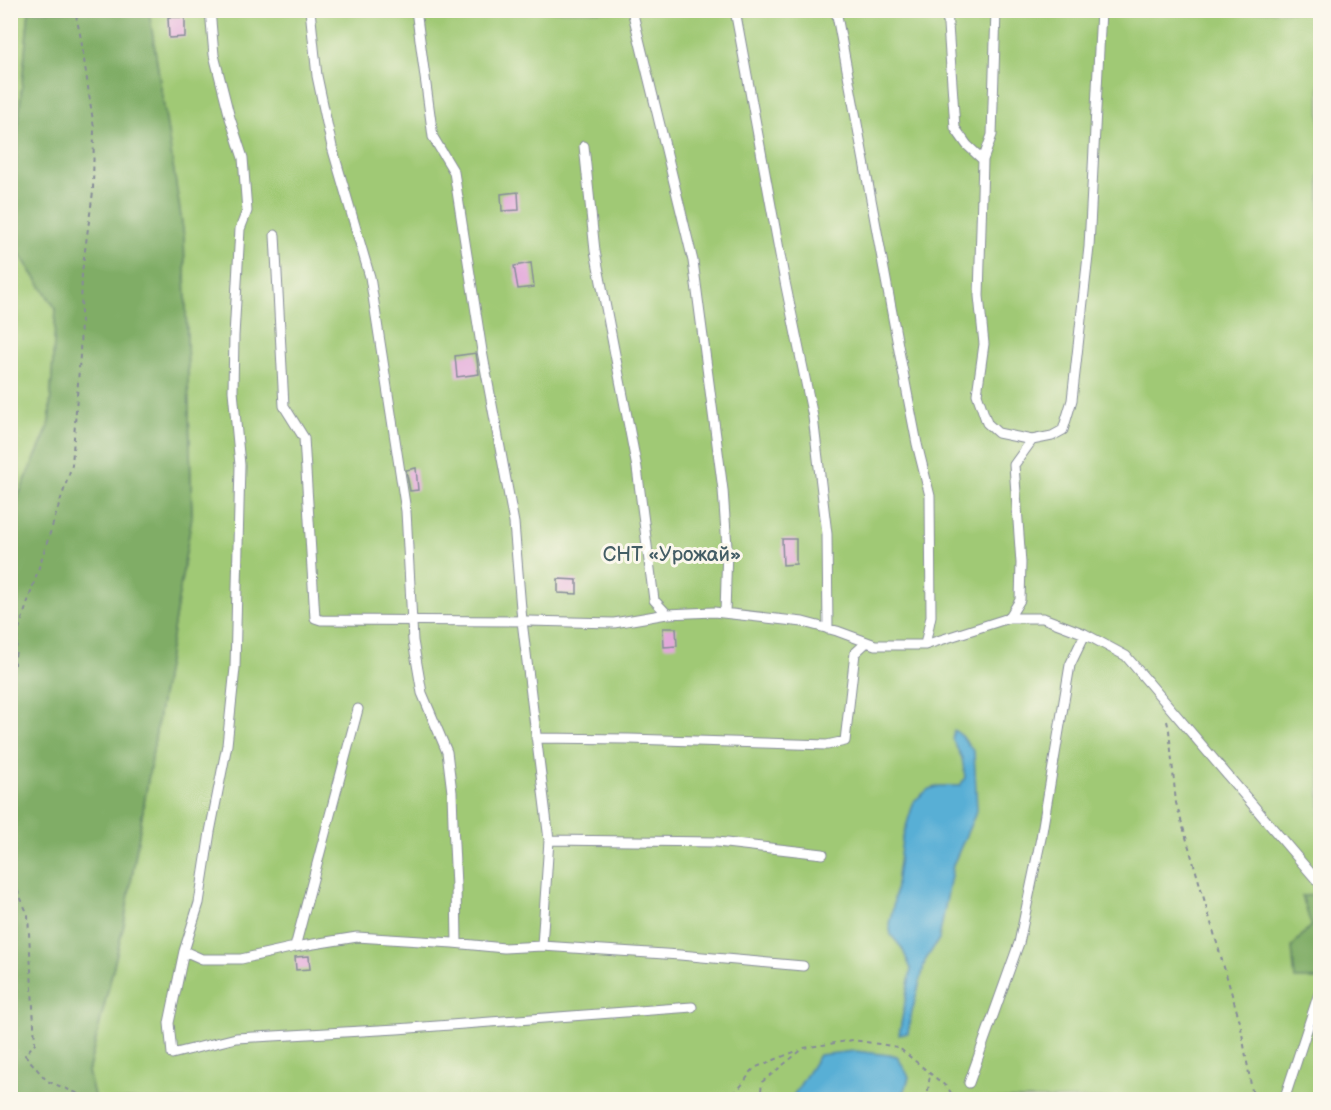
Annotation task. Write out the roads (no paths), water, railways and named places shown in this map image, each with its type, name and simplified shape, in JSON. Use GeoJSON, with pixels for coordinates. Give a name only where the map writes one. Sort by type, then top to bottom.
{"type":"FeatureCollection","features":[{"type":"Feature","properties":{"kind":"street"},"geometry":{"type":"LineString","coordinates":[[210,10],[214,55],[243,158],[247,211],[240,229],[234,336],[233,391],[240,465],[235,668],[227,745],[199,903],[184,951],[169,1023],[172,1054],[236,1038],[397,1029],[692,1007]]}},
{"type":"Feature","properties":{"kind":"street"},"geometry":{"type":"LineString","coordinates":[[310,10],[317,76],[332,147],[370,277],[406,511],[413,641],[422,693],[447,752],[452,792],[457,943]]}},
{"type":"Feature","properties":{"kind":"street"},"geometry":{"type":"LineString","coordinates":[[416,10],[433,137],[454,172],[482,351],[514,523],[522,621],[549,840],[542,946]]}},
{"type":"Feature","properties":{"kind":"street"},"geometry":{"type":"LineString","coordinates":[[632,10],[693,261],[723,489],[727,547],[725,613]]}},
{"type":"Feature","properties":{"kind":"street"},"geometry":{"type":"LineString","coordinates":[[735,10],[813,417],[827,534],[828,629]]}},
{"type":"Feature","properties":{"kind":"street"},"geometry":{"type":"LineString","coordinates":[[836,10],[904,378],[930,496],[931,616],[925,645]]}},
{"type":"Feature","properties":{"kind":"street"},"geometry":{"type":"LineString","coordinates":[[946,10],[956,128],[967,145],[983,160]]}},
{"type":"Feature","properties":{"kind":"street"},"geometry":{"type":"LineString","coordinates":[[996,10],[992,135],[983,160],[979,296],[984,344],[977,394],[987,423],[998,433],[1032,440],[1052,436],[1063,430],[1072,400],[1089,248],[1101,10]]}},
{"type":"Feature","properties":{"kind":"street"},"geometry":{"type":"LineString","coordinates":[[584,146],[596,251],[637,468],[654,600],[667,614]]}},
{"type":"Feature","properties":{"kind":"street"},"geometry":{"type":"LineString","coordinates":[[275,234],[284,406],[304,438],[315,618],[321,621],[614,623],[667,614],[714,612],[803,622],[875,645],[925,645],[1008,618],[1043,618],[1085,634],[1126,656],[1320,884]]}},
{"type":"Feature","properties":{"kind":"street"},"geometry":{"type":"LineString","coordinates":[[1008,618],[1020,600],[1021,563],[1014,465],[1032,440]]}},
{"type":"Feature","properties":{"kind":"street"},"geometry":{"type":"LineString","coordinates":[[969,1083],[1019,942],[1041,838],[1070,664],[1085,634]]}},
{"type":"Feature","properties":{"kind":"street"},"geometry":{"type":"LineString","coordinates":[[536,738],[827,745],[845,741],[855,653],[867,642]]}},
{"type":"Feature","properties":{"kind":"street"},"geometry":{"type":"LineString","coordinates":[[295,947],[358,709]]}},
{"type":"Feature","properties":{"kind":"street"},"geometry":{"type":"LineString","coordinates":[[549,840],[717,842],[823,854]]}},
{"type":"Feature","properties":{"kind":"street"},"geometry":{"type":"LineString","coordinates":[[184,951],[202,959],[241,960],[295,947],[357,937],[504,948],[542,946],[802,966]]}},
{"type":"Feature","properties":{"kind":"street"},"geometry":{"type":"LineString","coordinates":[[1284,1100],[1320,990]]}},
{"type":"Feature","properties":{"kind":"water"},"geometry":{"type":"Polygon","coordinates":[[[954,730],[962,736],[974,752],[977,810],[953,865],[939,939],[925,961],[908,1033],[899,1035],[911,969],[902,948],[891,935],[889,924],[902,840],[914,801],[929,789],[939,786],[960,786],[965,777],[962,758],[952,739],[954,730]]]}},
{"type":"Feature","properties":{"kind":"water"},"geometry":{"type":"Polygon","coordinates":[[[855,1051],[897,1056],[909,1077],[902,1099],[791,1099],[819,1055],[855,1051]]]}},
{"type":"Feature","properties":{"kind":"park label","name":"СНТ «Урожай»"},"geometry":{"type":"Point","coordinates":[672,554]}}]}
